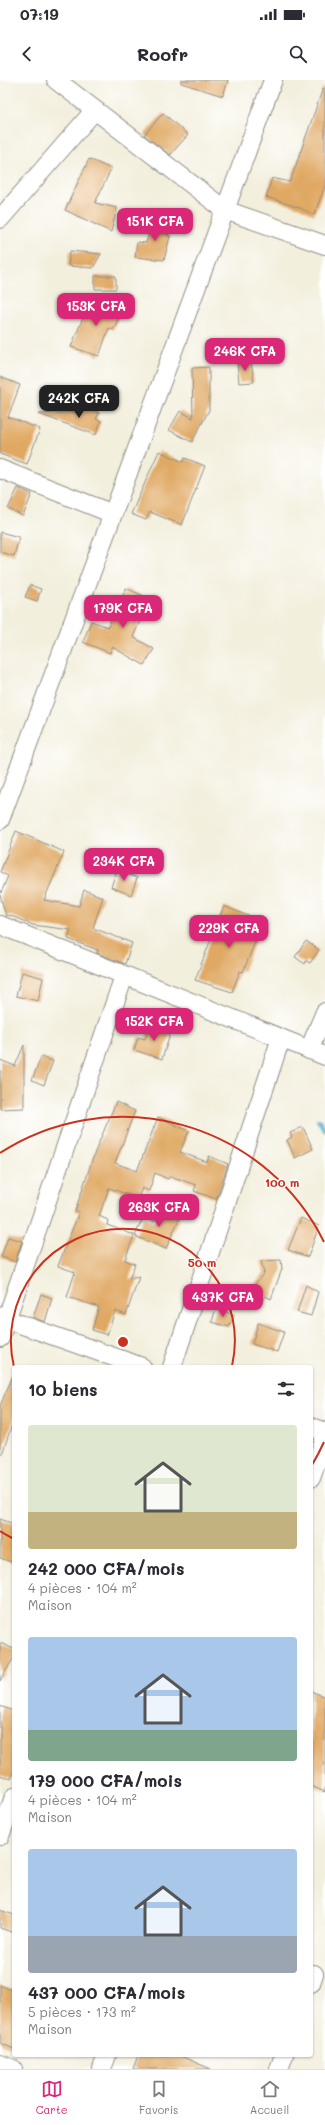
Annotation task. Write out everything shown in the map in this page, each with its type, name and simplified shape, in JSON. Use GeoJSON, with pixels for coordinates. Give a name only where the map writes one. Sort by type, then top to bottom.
{"type":"FeatureCollection","features":[{"type":"Feature","properties":{"kind":"street"},"geometry":{"type":"LineString","coordinates":[[56,80],[94,111],[225,210],[325,245]]}},
{"type":"Feature","properties":{"kind":"street"},"geometry":{"type":"LineString","coordinates":[[2,808],[113,514],[273,80]]}},
{"type":"Feature","properties":{"kind":"street"},"geometry":{"type":"LineString","coordinates":[[0,219],[94,111]]}},
{"type":"Feature","properties":{"kind":"street"},"geometry":{"type":"LineString","coordinates":[[0,469],[113,514]]}},
{"type":"Feature","properties":{"kind":"street"},"geometry":{"type":"LineString","coordinates":[[0,925],[317,1053],[325,1012]]}},
{"type":"Feature","properties":{"kind":"street"},"geometry":{"type":"LineString","coordinates":[[0,1338],[3,1318],[124,976]]}},
{"type":"Feature","properties":{"kind":"street"},"geometry":{"type":"LineString","coordinates":[[173,1365],[282,1038]]}},
{"type":"Feature","properties":{"kind":"street"},"geometry":{"type":"LineString","coordinates":[[3,1318],[136,1365]]}},
{"type":"Feature","properties":{"kind":"street"},"geometry":{"type":"LineString","coordinates":[[313,1428],[325,1432]]}},
{"type":"Feature","properties":{"kind":"street"},"geometry":{"type":"LineString","coordinates":[[313,1472],[325,1438]]}},
{"type":"Feature","properties":{"kind":"street"},"geometry":{"type":"LineString","coordinates":[[0,1789],[12,1795]]}},
{"type":"Feature","properties":{"kind":"street"},"geometry":{"type":"LineString","coordinates":[[0,1836],[12,1802]]}},
{"type":"Feature","properties":{"kind":"street"},"geometry":{"type":"LineString","coordinates":[[102,2069],[106,2057]]}},
{"type":"Feature","properties":{"kind":"street"},"geometry":{"type":"LineString","coordinates":[[279,2069],[283,2057]]}},
{"type":"Feature","properties":{"kind":"street"},"geometry":{"type":"LineString","coordinates":[[0,2064],[13,2069]]}},
{"type":"Feature","properties":{"kind":"building"},"geometry":{"type":"Polygon","coordinates":[[[181,80],[228,80],[223,96],[181,83],[181,80]]]}},
{"type":"Feature","properties":{"kind":"building"},"geometry":{"type":"Polygon","coordinates":[[[323,88],[325,89],[325,186],[314,215],[300,208],[266,197],[272,178],[290,182],[323,88]]]}},
{"type":"Feature","properties":{"kind":"building"},"geometry":{"type":"Polygon","coordinates":[[[163,113],[188,135],[170,155],[144,135],[163,113]]]}},
{"type":"Feature","properties":{"kind":"building"},"geometry":{"type":"Polygon","coordinates":[[[89,159],[111,169],[95,203],[117,208],[111,232],[65,210],[89,159]]]}},
{"type":"Feature","properties":{"kind":"building"},"geometry":{"type":"Polygon","coordinates":[[[153,218],[170,222],[167,235],[170,236],[164,260],[135,257],[137,242],[146,243],[153,218]]]}},
{"type":"Feature","properties":{"kind":"building"},"geometry":{"type":"Polygon","coordinates":[[[70,251],[101,254],[93,268],[68,266],[70,251]]]}},
{"type":"Feature","properties":{"kind":"building"},"geometry":{"type":"Polygon","coordinates":[[[95,276],[116,276],[116,289],[95,289],[95,276]]]}},
{"type":"Feature","properties":{"kind":"building"},"geometry":{"type":"Polygon","coordinates":[[[91,298],[122,311],[113,330],[109,328],[99,356],[71,347],[91,298]]]}},
{"type":"Feature","properties":{"kind":"building"},"geometry":{"type":"Polygon","coordinates":[[[251,361],[254,382],[239,383],[237,362],[251,361]]]}},
{"type":"Feature","properties":{"kind":"building"},"geometry":{"type":"Polygon","coordinates":[[[209,367],[209,410],[192,442],[169,430],[180,411],[193,418],[192,368],[209,367]]]}},
{"type":"Feature","properties":{"kind":"building"},"geometry":{"type":"Polygon","coordinates":[[[0,377],[20,385],[8,417],[40,429],[27,464],[0,454],[0,377]]]}},
{"type":"Feature","properties":{"kind":"building"},"geometry":{"type":"Polygon","coordinates":[[[81,405],[99,413],[96,419],[101,421],[96,435],[39,414],[78,412],[81,405]]]}},
{"type":"Feature","properties":{"kind":"building"},"geometry":{"type":"Polygon","coordinates":[[[159,451],[183,462],[185,458],[205,466],[182,525],[150,512],[146,520],[131,514],[159,451]]]}},
{"type":"Feature","properties":{"kind":"building"},"geometry":{"type":"Polygon","coordinates":[[[18,488],[32,494],[23,516],[8,509],[18,488]]]}},
{"type":"Feature","properties":{"kind":"building"},"geometry":{"type":"Polygon","coordinates":[[[0,532],[19,537],[14,556],[0,552],[0,532]]]}},
{"type":"Feature","properties":{"kind":"building"},"geometry":{"type":"Polygon","coordinates":[[[30,585],[41,589],[37,601],[25,597],[30,585]]]}},
{"type":"Feature","properties":{"kind":"building"},"geometry":{"type":"Polygon","coordinates":[[[126,588],[150,599],[133,637],[154,649],[144,665],[112,647],[110,653],[83,642],[91,621],[108,627],[126,588]]]}},
{"type":"Feature","properties":{"kind":"building"},"geometry":{"type":"Polygon","coordinates":[[[16,831],[64,852],[44,900],[79,906],[84,890],[103,897],[93,928],[132,943],[125,964],[97,953],[98,950],[68,939],[71,930],[33,925],[9,915],[6,916],[0,895],[8,876],[0,872],[16,831]]]}},
{"type":"Feature","properties":{"kind":"building"},"geometry":{"type":"Polygon","coordinates":[[[117,870],[137,878],[131,895],[111,887],[117,870]]]}},
{"type":"Feature","properties":{"kind":"building"},"geometry":{"type":"Polygon","coordinates":[[[224,906],[263,922],[243,972],[240,971],[232,992],[195,980],[224,906]]]}},
{"type":"Feature","properties":{"kind":"building"},"geometry":{"type":"Polygon","coordinates":[[[306,941],[319,950],[310,963],[306,961],[305,964],[295,957],[306,941]]]}},
{"type":"Feature","properties":{"kind":"building"},"geometry":{"type":"Polygon","coordinates":[[[22,972],[43,978],[38,1001],[16,996],[22,972]]]}},
{"type":"Feature","properties":{"kind":"building"},"geometry":{"type":"Polygon","coordinates":[[[150,1025],[171,1032],[162,1059],[134,1050],[138,1037],[145,1039],[150,1025]]]}},
{"type":"Feature","properties":{"kind":"building"},"geometry":{"type":"Polygon","coordinates":[[[24,1045],[24,1108],[0,1109],[0,1060],[15,1066],[24,1045]]]}},
{"type":"Feature","properties":{"kind":"building"},"geometry":{"type":"Polygon","coordinates":[[[41,1057],[53,1061],[44,1085],[32,1080],[41,1057]]]}},
{"type":"Feature","properties":{"kind":"building"},"geometry":{"type":"Polygon","coordinates":[[[116,1102],[135,1111],[115,1163],[137,1171],[158,1117],[189,1131],[180,1152],[207,1162],[209,1156],[228,1164],[216,1199],[194,1191],[196,1185],[170,1176],[168,1179],[155,1173],[149,1191],[142,1188],[138,1198],[109,1188],[99,1216],[108,1220],[107,1225],[134,1235],[125,1260],[135,1264],[129,1279],[139,1277],[126,1315],[115,1311],[107,1335],[92,1330],[99,1307],[67,1297],[75,1272],[58,1266],[79,1212],[75,1211],[95,1152],[116,1102]]]}},
{"type":"Feature","properties":{"kind":"building"},"geometry":{"type":"Polygon","coordinates":[[[303,1127],[313,1149],[295,1158],[287,1140],[292,1137],[290,1133],[303,1127]]]}},
{"type":"Feature","properties":{"kind":"building"},"geometry":{"type":"Polygon","coordinates":[[[161,1205],[181,1214],[166,1249],[135,1236],[143,1218],[154,1222],[161,1205]]]}},
{"type":"Feature","properties":{"kind":"building"},"geometry":{"type":"Polygon","coordinates":[[[301,1218],[319,1226],[308,1257],[288,1250],[301,1218]]]}},
{"type":"Feature","properties":{"kind":"building"},"geometry":{"type":"Polygon","coordinates":[[[8,1237],[22,1241],[15,1262],[1,1257],[8,1237]]]}},
{"type":"Feature","properties":{"kind":"building"},"geometry":{"type":"Polygon","coordinates":[[[281,1260],[282,1269],[271,1299],[265,1296],[263,1302],[245,1296],[264,1273],[261,1261],[281,1260]]]}},
{"type":"Feature","properties":{"kind":"building"},"geometry":{"type":"Polygon","coordinates":[[[306,1285],[318,1292],[311,1316],[297,1312],[306,1285]]]}},
{"type":"Feature","properties":{"kind":"building"},"geometry":{"type":"Polygon","coordinates":[[[41,1294],[52,1298],[45,1322],[33,1317],[41,1294]]]}},
{"type":"Feature","properties":{"kind":"building"},"geometry":{"type":"Polygon","coordinates":[[[216,1308],[234,1315],[229,1327],[212,1322],[216,1308]]]}},
{"type":"Feature","properties":{"kind":"building"},"geometry":{"type":"Polygon","coordinates":[[[258,1323],[284,1332],[277,1352],[252,1344],[258,1323]]]}},
{"type":"Feature","properties":{"kind":"building"},"geometry":{"type":"Polygon","coordinates":[[[12,1377],[12,1425],[2,1454],[0,1453],[0,1406],[12,1377]]]}},
{"type":"Feature","properties":{"kind":"building"},"geometry":{"type":"Polygon","coordinates":[[[0,1519],[12,1523],[12,1562],[0,1558],[0,1519]]]}},
{"type":"Feature","properties":{"kind":"building"},"geometry":{"type":"Polygon","coordinates":[[[0,1643],[12,1648],[12,1660],[0,1681],[0,1643]]]}},
{"type":"Feature","properties":{"kind":"building"},"geometry":{"type":"Polygon","coordinates":[[[313,1692],[325,1697],[325,1792],[313,1787],[313,1692]]]}},
{"type":"Feature","properties":{"kind":"building"},"geometry":{"type":"Polygon","coordinates":[[[0,1706],[12,1710],[12,1776],[11,1779],[0,1775],[0,1706]]]}},
{"type":"Feature","properties":{"kind":"building"},"geometry":{"type":"Polygon","coordinates":[[[0,1910],[12,1914],[12,1932],[0,1928],[0,1910]]]}},
{"type":"Feature","properties":{"kind":"building"},"geometry":{"type":"Polygon","coordinates":[[[0,1985],[12,1990],[12,2048],[0,2043],[0,1985]]]}},
{"type":"Feature","properties":{"kind":"building"},"geometry":{"type":"Polygon","coordinates":[[[137,2057],[183,2057],[211,2069],[133,2069],[137,2057]]]}},
{"type":"Feature","properties":{"kind":"waterway"},"geometry":{"type":"LineString","coordinates":[[318,1120],[325,1130]]}}]}
